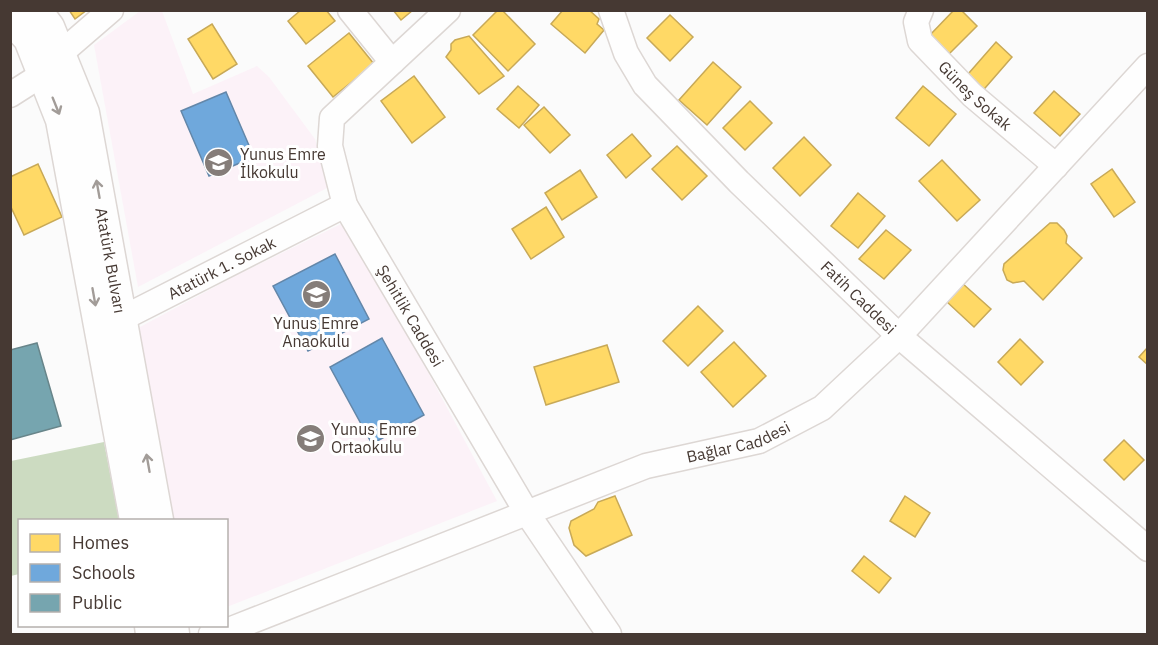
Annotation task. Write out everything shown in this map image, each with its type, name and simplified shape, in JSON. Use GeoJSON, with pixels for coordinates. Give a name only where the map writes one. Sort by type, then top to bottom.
{"type":"FeatureCollection","features":[{"type":"Feature","properties":{"kind":"main road","name":"Atatürk Bulvarı"},"geometry":{"type":"LineString","coordinates":[[36,10],[49,27],[52,64]]}},
{"type":"Feature","properties":{"kind":"main road","name":"Atatürk Bulvarı"},"geometry":{"type":"LineString","coordinates":[[10,18],[52,64],[84,113],[135,519]]}},
{"type":"Feature","properties":{"kind":"main road","name":"Atatürk Bulvarı"},"geometry":{"type":"LineString","coordinates":[[111,326],[158,519]]}},
{"type":"Feature","properties":{"kind":"street"},"geometry":{"type":"LineString","coordinates":[[10,95],[52,64],[111,10]]}},
{"type":"Feature","properties":{"kind":"street"},"geometry":{"type":"LineString","coordinates":[[350,10],[392,62]]}},
{"type":"Feature","properties":{"kind":"street","name":"Şehitlik Caddesi"},"geometry":{"type":"LineString","coordinates":[[448,10],[332,118],[330,146],[345,205],[527,513],[609,634]]}},
{"type":"Feature","properties":{"kind":"street","name":"Fatih Caddesi"},"geometry":{"type":"LineString","coordinates":[[611,10],[626,53],[645,85],[738,182],[899,336],[1148,549]]}},
{"type":"Feature","properties":{"kind":"street","name":"Güneş Sokak"},"geometry":{"type":"LineString","coordinates":[[921,10],[916,22],[920,41],[972,94],[1056,166]]}},
{"type":"Feature","properties":{"kind":"street","name":"Bağlar Caddesi"},"geometry":{"type":"LineString","coordinates":[[211,634],[229,630],[646,466],[759,441],[822,408],[899,336],[1148,66]]}},
{"type":"Feature","properties":{"kind":"street","name":"Atatürk 1. Sokak"},"geometry":{"type":"LineString","coordinates":[[111,326],[345,205]]}},
{"type":"Feature","properties":{"kind":"shaded area","name":"Yunus Emre İlkokulu"},"geometry":{"type":"Polygon","coordinates":[[[140,11],[162,11],[193,94],[257,66],[269,77],[315,139],[329,187],[138,287],[94,45],[140,11]]]}},
{"type":"Feature","properties":{"kind":"shaded area","name":"Yunus Emre Ortaokulu"},"geometry":{"type":"Polygon","coordinates":[[[345,222],[497,501],[228,607],[228,519],[172,519],[138,328],[239,274],[345,222]]]}},
{"type":"Feature","properties":{"kind":"green space"},"geometry":{"type":"Polygon","coordinates":[[[104,442],[119,519],[18,519],[18,574],[11,576],[11,461],[104,442]]]}},
{"type":"Feature","properties":{"kind":"building: Homes"},"geometry":{"type":"Polygon","coordinates":[[[69,10],[87,10],[75,19],[69,10]]]}},
{"type":"Feature","properties":{"kind":"building: Homes"},"geometry":{"type":"Polygon","coordinates":[[[301,10],[326,10],[335,21],[306,44],[288,21],[301,10]]]}},
{"type":"Feature","properties":{"kind":"building: Homes"},"geometry":{"type":"Polygon","coordinates":[[[393,10],[413,10],[401,20],[393,10]]]}},
{"type":"Feature","properties":{"kind":"building: Homes"},"geometry":{"type":"Polygon","coordinates":[[[498,10],[502,10],[535,44],[508,71],[473,35],[498,10]]]}},
{"type":"Feature","properties":{"kind":"building: Homes"},"geometry":{"type":"Polygon","coordinates":[[[563,10],[589,10],[599,19],[597,24],[604,30],[585,53],[551,24],[563,10]]]}},
{"type":"Feature","properties":{"kind":"building: Homes"},"geometry":{"type":"Polygon","coordinates":[[[954,10],[961,10],[977,26],[949,54],[930,35],[954,10]]]}},
{"type":"Feature","properties":{"kind":"building: Homes"},"geometry":{"type":"Polygon","coordinates":[[[670,15],[693,37],[670,61],[647,38],[670,15]]]}},
{"type":"Feature","properties":{"kind":"building: Homes"},"geometry":{"type":"Polygon","coordinates":[[[212,24],[237,64],[213,79],[188,39],[212,24]]]}},
{"type":"Feature","properties":{"kind":"building: Homes"},"geometry":{"type":"Polygon","coordinates":[[[349,33],[374,64],[333,97],[308,66],[349,33]]]}},
{"type":"Feature","properties":{"kind":"building: Homes"},"geometry":{"type":"Polygon","coordinates":[[[469,36],[504,76],[479,94],[446,57],[455,40],[469,36]]]}},
{"type":"Feature","properties":{"kind":"building: Homes"},"geometry":{"type":"Polygon","coordinates":[[[996,42],[1012,57],[979,95],[962,81],[996,42]]]}},
{"type":"Feature","properties":{"kind":"building: Homes"},"geometry":{"type":"Polygon","coordinates":[[[713,62],[741,87],[707,125],[679,100],[713,62]]]}},
{"type":"Feature","properties":{"kind":"building: Homes"},"geometry":{"type":"Polygon","coordinates":[[[414,76],[445,117],[412,143],[381,101],[414,76]]]}},
{"type":"Feature","properties":{"kind":"building: Homes"},"geometry":{"type":"Polygon","coordinates":[[[518,86],[539,105],[519,128],[497,109],[518,86]]]}},
{"type":"Feature","properties":{"kind":"building: Homes"},"geometry":{"type":"Polygon","coordinates":[[[923,86],[956,114],[929,146],[896,118],[923,86]]]}},
{"type":"Feature","properties":{"kind":"building: Homes"},"geometry":{"type":"Polygon","coordinates":[[[1054,91],[1080,114],[1060,136],[1034,113],[1054,91]]]}},
{"type":"Feature","properties":{"kind":"building: Homes"},"geometry":{"type":"Polygon","coordinates":[[[750,101],[772,123],[745,150],[723,128],[750,101]]]}},
{"type":"Feature","properties":{"kind":"building: Homes"},"geometry":{"type":"Polygon","coordinates":[[[544,107],[570,135],[550,153],[524,125],[544,107]]]}},
{"type":"Feature","properties":{"kind":"building: Homes"},"geometry":{"type":"Polygon","coordinates":[[[632,134],[651,156],[626,178],[607,155],[632,134]]]}},
{"type":"Feature","properties":{"kind":"building: Homes"},"geometry":{"type":"Polygon","coordinates":[[[804,137],[831,165],[800,196],[773,168],[804,137]]]}},
{"type":"Feature","properties":{"kind":"building: Homes"},"geometry":{"type":"Polygon","coordinates":[[[677,146],[707,176],[682,200],[652,169],[677,146]]]}},
{"type":"Feature","properties":{"kind":"building: Homes"},"geometry":{"type":"Polygon","coordinates":[[[942,160],[980,200],[957,221],[919,181],[942,160]]]}},
{"type":"Feature","properties":{"kind":"building: Homes"},"geometry":{"type":"Polygon","coordinates":[[[38,164],[62,217],[24,235],[10,205],[10,177],[38,164]]]}},
{"type":"Feature","properties":{"kind":"building: Homes"},"geometry":{"type":"Polygon","coordinates":[[[1112,169],[1135,202],[1114,217],[1091,184],[1112,169]]]}},
{"type":"Feature","properties":{"kind":"building: Homes"},"geometry":{"type":"Polygon","coordinates":[[[580,170],[597,197],[562,220],[545,193],[580,170]]]}},
{"type":"Feature","properties":{"kind":"building: Homes"},"geometry":{"type":"Polygon","coordinates":[[[858,193],[885,216],[858,248],[831,226],[858,193]]]}},
{"type":"Feature","properties":{"kind":"building: Homes"},"geometry":{"type":"Polygon","coordinates":[[[546,207],[564,237],[531,259],[512,229],[546,207]]]}},
{"type":"Feature","properties":{"kind":"building: Homes"},"geometry":{"type":"Polygon","coordinates":[[[1050,223],[1057,223],[1064,230],[1067,236],[1066,243],[1082,258],[1043,300],[1024,281],[1013,283],[1007,280],[1003,270],[1004,264],[1050,223]]]}},
{"type":"Feature","properties":{"kind":"building: Homes"},"geometry":{"type":"Polygon","coordinates":[[[886,230],[911,250],[884,279],[859,259],[886,230]]]}},
{"type":"Feature","properties":{"kind":"building: Homes"},"geometry":{"type":"Polygon","coordinates":[[[962,283],[991,309],[974,327],[946,301],[962,283]]]}},
{"type":"Feature","properties":{"kind":"building: Homes"},"geometry":{"type":"Polygon","coordinates":[[[698,306],[723,331],[688,366],[663,341],[698,306]]]}},
{"type":"Feature","properties":{"kind":"building: Homes"},"geometry":{"type":"Polygon","coordinates":[[[1020,339],[1043,362],[1021,385],[998,362],[1020,339]]]}},
{"type":"Feature","properties":{"kind":"building: Homes"},"geometry":{"type":"Polygon","coordinates":[[[734,342],[766,376],[733,407],[701,372],[734,342]]]}},
{"type":"Feature","properties":{"kind":"building: Homes"},"geometry":{"type":"Polygon","coordinates":[[[607,345],[619,382],[546,405],[534,367],[607,345]]]}},
{"type":"Feature","properties":{"kind":"building: Homes"},"geometry":{"type":"Polygon","coordinates":[[[1148,347],[1148,365],[1139,357],[1148,347]]]}},
{"type":"Feature","properties":{"kind":"building: Homes"},"geometry":{"type":"Polygon","coordinates":[[[1124,440],[1144,460],[1124,480],[1104,460],[1124,440]]]}},
{"type":"Feature","properties":{"kind":"building: Homes"},"geometry":{"type":"Polygon","coordinates":[[[615,496],[632,535],[586,556],[574,545],[569,528],[571,521],[594,509],[598,502],[615,496]]]}},
{"type":"Feature","properties":{"kind":"building: Homes"},"geometry":{"type":"Polygon","coordinates":[[[905,496],[930,513],[915,537],[890,521],[905,496]]]}},
{"type":"Feature","properties":{"kind":"building: Homes"},"geometry":{"type":"Polygon","coordinates":[[[864,556],[891,578],[879,593],[852,571],[864,556]]]}},
{"type":"Feature","properties":{"kind":"building: Schools"},"geometry":{"type":"Polygon","coordinates":[[[226,92],[254,157],[209,176],[181,111],[226,92]]]}},
{"type":"Feature","properties":{"kind":"building: Schools"},"geometry":{"type":"Polygon","coordinates":[[[335,254],[369,319],[308,351],[273,286],[335,254]]]}},
{"type":"Feature","properties":{"kind":"building: Schools"},"geometry":{"type":"Polygon","coordinates":[[[382,338],[424,415],[372,444],[330,367],[382,338]]]}},
{"type":"Feature","properties":{"kind":"building: Public"},"geometry":{"type":"Polygon","coordinates":[[[37,343],[61,426],[10,440],[10,350],[37,343]]]}},
{"type":"Feature","properties":{"kind":"place","name":"Yunus Emre İlkokulu"},"geometry":{"type":"Point","coordinates":[219,163]}},
{"type":"Feature","properties":{"kind":"place","name":"Yunus Emre Anaokulu"},"geometry":{"type":"Point","coordinates":[316,295]}},
{"type":"Feature","properties":{"kind":"place","name":"Yunus Emre Ortaokulu"},"geometry":{"type":"Point","coordinates":[310,438]}}]}
